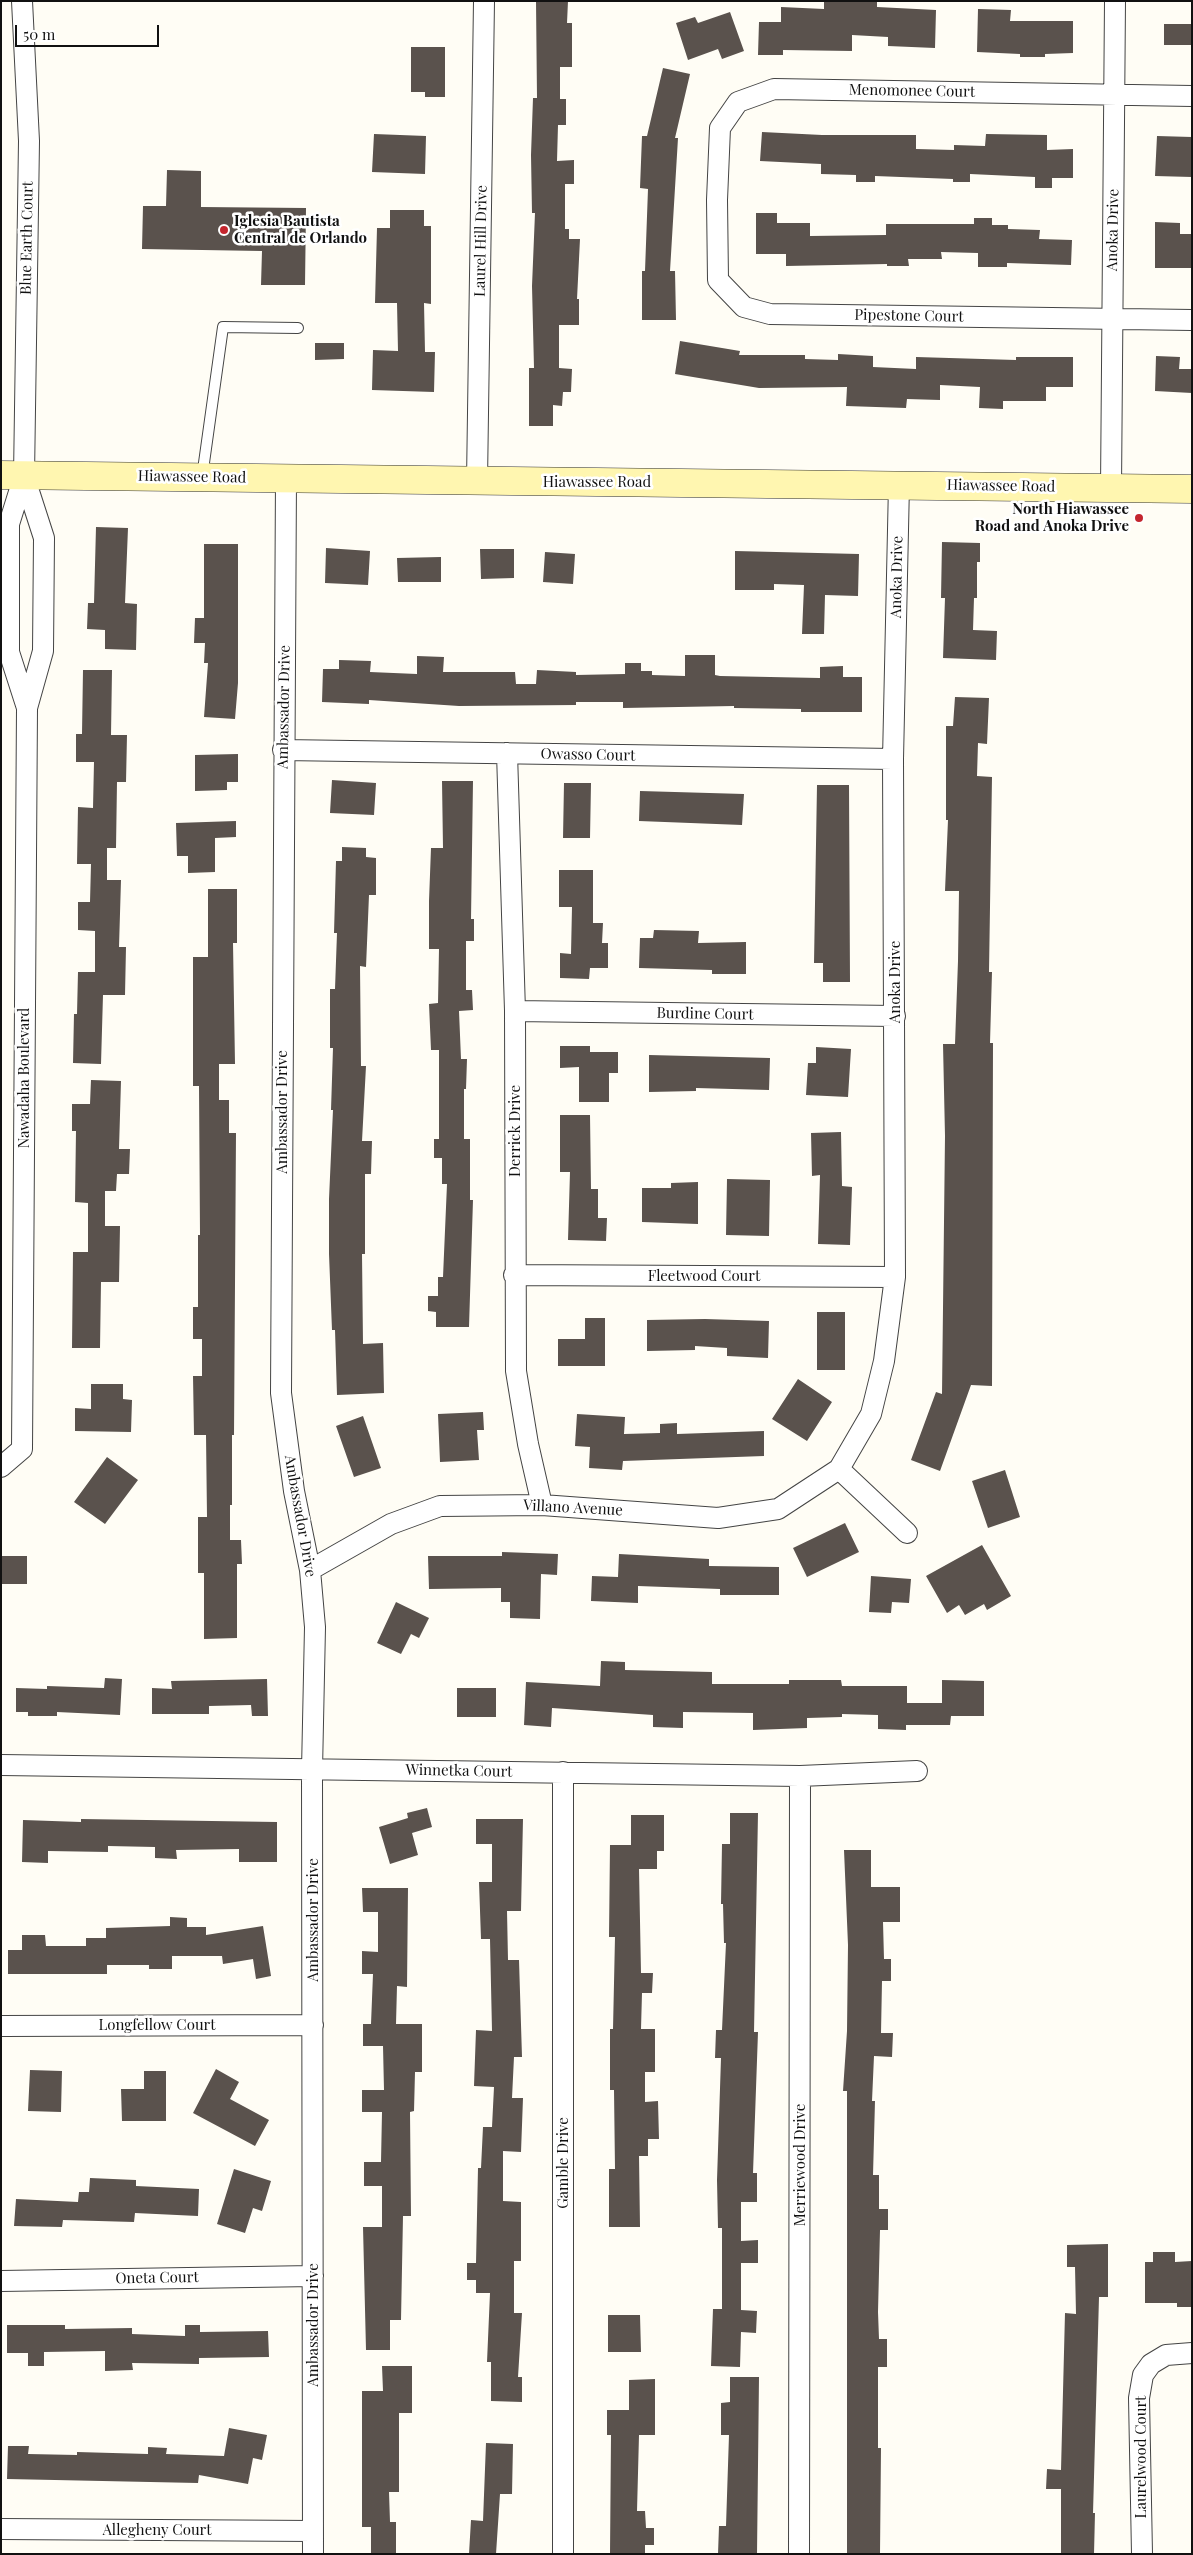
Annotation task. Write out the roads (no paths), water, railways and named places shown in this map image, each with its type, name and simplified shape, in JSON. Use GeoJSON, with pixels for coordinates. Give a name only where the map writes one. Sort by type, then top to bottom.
{"type":"FeatureCollection","features":[{"type":"Feature","properties":{"kind":"main road","name":"Hiawassee Road"},"geometry":{"type":"LineString","coordinates":[[13,476],[899,484],[1192,489]]}},
{"type":"Feature","properties":{"kind":"street","name":"Blue Earth Court"},"geometry":{"type":"LineString","coordinates":[[13,476],[29,141],[22,1]]}},
{"type":"Feature","properties":{"kind":"street","name":"Laurel Hill Drive"},"geometry":{"type":"LineString","coordinates":[[477,481],[484,1]]}},
{"type":"Feature","properties":{"kind":"street","name":"Anoka Drive"},"geometry":{"type":"LineString","coordinates":[[1111,488],[1115,1]]}},
{"type":"Feature","properties":{"kind":"street","name":"Menomonee Court"},"geometry":{"type":"LineString","coordinates":[[717,200],[720,128],[738,102],[774,88],[1192,96]]}},
{"type":"Feature","properties":{"kind":"street","name":"Pipestone Court"},"geometry":{"type":"LineString","coordinates":[[717,200],[718,280],[744,307],[770,314],[1192,320]]}},
{"type":"Feature","properties":{"kind":"street","name":"Nawadaha Boulevard"},"geometry":{"type":"LineString","coordinates":[[13,476],[9,524],[9,652],[27,708]]}},
{"type":"Feature","properties":{"kind":"street","name":"Nawadaha Boulevard"},"geometry":{"type":"LineString","coordinates":[[1,1467],[22,1449],[27,708],[43,651],[44,538],[13,476]]}},
{"type":"Feature","properties":{"kind":"street","name":"Ambassador Drive"},"geometry":{"type":"LineString","coordinates":[[286,478],[283,750],[281,1393],[294,1491],[310,1570],[315,1626],[312,1770],[313,2554]]}},
{"type":"Feature","properties":{"kind":"street","name":"Anoka Drive"},"geometry":{"type":"LineString","coordinates":[[839,1469],[871,1414],[884,1361],[895,1277],[896,1016],[893,759],[899,484]]}},
{"type":"Feature","properties":{"kind":"street","name":"Owasso Court"},"geometry":{"type":"LineString","coordinates":[[283,750],[893,759]]}},
{"type":"Feature","properties":{"kind":"street","name":"Derrick Drive"},"geometry":{"type":"LineString","coordinates":[[508,753],[515,1012],[514,1275],[516,1371],[528,1444],[542,1505]]}},
{"type":"Feature","properties":{"kind":"street","name":"Burdine Court"},"geometry":{"type":"LineString","coordinates":[[515,1012],[896,1016]]}},
{"type":"Feature","properties":{"kind":"street","name":"Fleetwood Court"},"geometry":{"type":"LineString","coordinates":[[514,1275],[895,1277]]}},
{"type":"Feature","properties":{"kind":"street","name":"Villano Avenue"},"geometry":{"type":"LineString","coordinates":[[310,1570],[391,1524],[440,1506],[542,1505],[718,1518],[778,1509],[839,1469]]}},
{"type":"Feature","properties":{"kind":"street"},"geometry":{"type":"LineString","coordinates":[[839,1469],[908,1533]]}},
{"type":"Feature","properties":{"kind":"street","name":"Winnetka Court"},"geometry":{"type":"LineString","coordinates":[[1,1765],[800,1776],[917,1771]]}},
{"type":"Feature","properties":{"kind":"street","name":"Gamble Drive"},"geometry":{"type":"LineString","coordinates":[[563,1772],[563,2554]]}},
{"type":"Feature","properties":{"kind":"street","name":"Merriewood Drive"},"geometry":{"type":"LineString","coordinates":[[799,2554],[800,1776]]}},
{"type":"Feature","properties":{"kind":"street","name":"Longfellow Court"},"geometry":{"type":"LineString","coordinates":[[1,2026],[313,2025]]}},
{"type":"Feature","properties":{"kind":"street","name":"Oneta Court"},"geometry":{"type":"LineString","coordinates":[[1,2280],[313,2276]]}},
{"type":"Feature","properties":{"kind":"street","name":"Laurelwood Court"},"geometry":{"type":"LineString","coordinates":[[1142,2554],[1139,2398],[1142,2375],[1151,2364],[1166,2355],[1192,2353]]}},
{"type":"Feature","properties":{"kind":"street","name":"Allegheny Court"},"geometry":{"type":"LineString","coordinates":[[1,2529],[313,2531]]}},
{"type":"Feature","properties":{"kind":"lane"},"geometry":{"type":"LineString","coordinates":[[202,478],[223,327],[298,328]]}},
{"type":"Feature","properties":{"kind":"place","name":"Iglesia Bautista Central de Orlando"},"geometry":{"type":"Point","coordinates":[224,230]}},
{"type":"Feature","properties":{"kind":"place","name":"North Hiawassee Road and Anoka Drive"},"geometry":{"type":"Point","coordinates":[1139,518]}}]}
